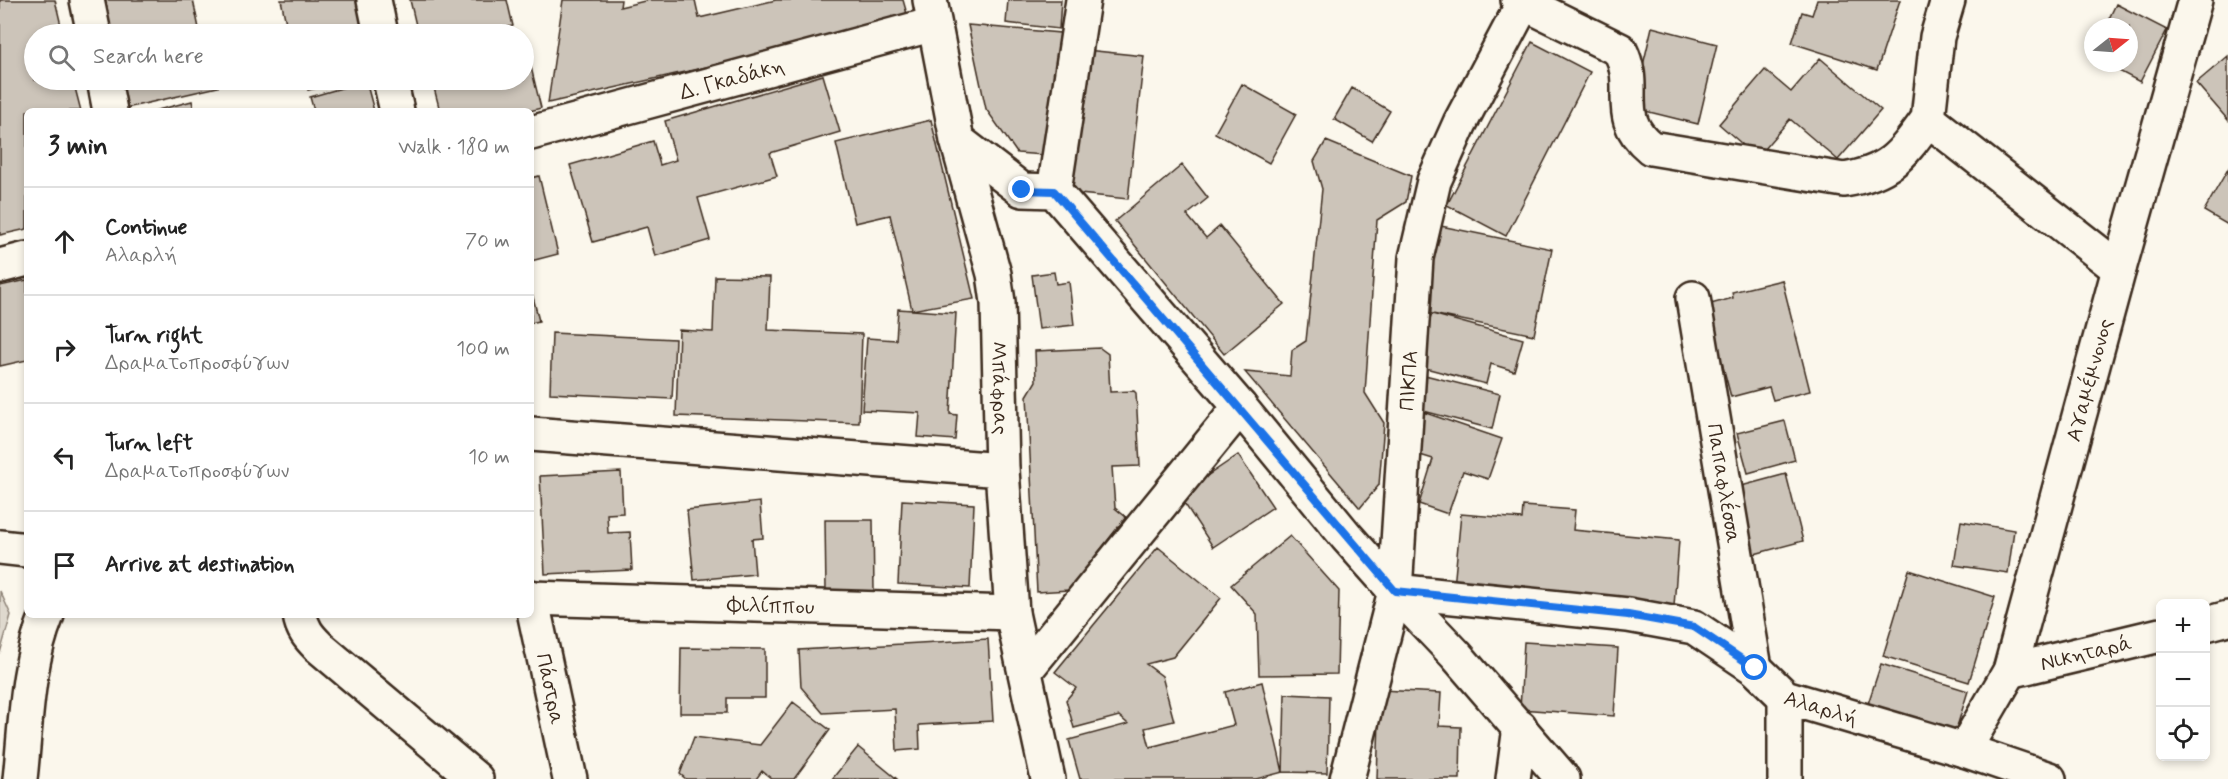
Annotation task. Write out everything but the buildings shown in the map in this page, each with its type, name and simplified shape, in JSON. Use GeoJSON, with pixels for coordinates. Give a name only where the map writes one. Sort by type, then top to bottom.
{"type":"FeatureCollection","features":[{"type":"Feature","properties":{"kind":"street"},"geometry":{"type":"LineString","coordinates":[[87,0],[92,24]]}},
{"type":"Feature","properties":{"kind":"street"},"geometry":{"type":"LineString","coordinates":[[374,0],[379,24]]}},
{"type":"Feature","properties":{"kind":"street"},"geometry":{"type":"LineString","coordinates":[[1054,191],[1083,0]]}},
{"type":"Feature","properties":{"kind":"street"},"geometry":{"type":"LineString","coordinates":[[1522,1],[1620,50],[1627,64],[1629,81],[1627,110],[1631,126],[1640,139],[1651,148],[1844,180],[1866,176],[1886,167],[1902,154],[1928,119],[1937,37],[1948,0]]}},
{"type":"Feature","properties":{"kind":"street","name":"Αγαμέμνονος"},"geometry":{"type":"LineString","coordinates":[[1964,750],[2010,671],[2119,268],[2195,0]]}},
{"type":"Feature","properties":{"kind":"street","name":"ΠΙΚΠΑ"},"geometry":{"type":"LineString","coordinates":[[1347,779],[1395,591],[1416,258],[1434,181],[1460,123],[1522,1]]}},
{"type":"Feature","properties":{"kind":"street","name":"Δ. Γκαδάκη"},"geometry":{"type":"LineString","coordinates":[[534,132],[932,12]]}},
{"type":"Feature","properties":{"kind":"street","name":"Μπάφρας"},"geometry":{"type":"LineString","coordinates":[[932,12],[957,140],[994,274],[998,302],[1002,470],[1012,613],[1048,779]]}},
{"type":"Feature","properties":{"kind":"street"},"geometry":{"type":"LineString","coordinates":[[106,90],[109,108]]}},
{"type":"Feature","properties":{"kind":"street"},"geometry":{"type":"LineString","coordinates":[[392,90],[396,108]]}},
{"type":"Feature","properties":{"kind":"street"},"geometry":{"type":"LineString","coordinates":[[1928,119],[2119,268]]}},
{"type":"Feature","properties":{"kind":"street"},"geometry":{"type":"LineString","coordinates":[[957,140],[1022,190],[1054,191],[1240,407],[1346,536],[1456,655],[1563,779]]}},
{"type":"Feature","properties":{"kind":"street"},"geometry":{"type":"LineString","coordinates":[[0,266],[24,260]]}},
{"type":"Feature","properties":{"kind":"street","name":"Παπαφλέσσα"},"geometry":{"type":"LineString","coordinates":[[1693,298],[1755,668]]}},
{"type":"Feature","properties":{"kind":"street"},"geometry":{"type":"LineString","coordinates":[[1025,671],[1240,407]]}},
{"type":"Feature","properties":{"kind":"street"},"geometry":{"type":"LineString","coordinates":[[534,434],[1002,470]]}},
{"type":"Feature","properties":{"kind":"street"},"geometry":{"type":"LineString","coordinates":[[0,547],[24,550]]}},
{"type":"Feature","properties":{"kind":"street","name":"Αλαρλή"},"geometry":{"type":"LineString","coordinates":[[1395,591],[1628,615],[1694,627],[1755,668],[1785,697],[1964,750],[2049,779]]}},
{"type":"Feature","properties":{"kind":"street","name":"Φιλίππου"},"geometry":{"type":"LineString","coordinates":[[534,598],[1012,613]]}},
{"type":"Feature","properties":{"kind":"street","name":"Πάστρα"},"geometry":{"type":"LineString","coordinates":[[534,612],[570,779]]}},
{"type":"Feature","properties":{"kind":"street"},"geometry":{"type":"LineString","coordinates":[[20,779],[30,680],[46,618]]}},
{"type":"Feature","properties":{"kind":"street"},"geometry":{"type":"LineString","coordinates":[[300,618],[308,636],[318,646],[476,779]]}},
{"type":"Feature","properties":{"kind":"street"},"geometry":{"type":"LineString","coordinates":[[2210,623],[2228,618]]}},
{"type":"Feature","properties":{"kind":"street","name":"Νικηταρά"},"geometry":{"type":"LineString","coordinates":[[2010,671],[2156,636]]}},
{"type":"Feature","properties":{"kind":"street"},"geometry":{"type":"LineString","coordinates":[[1785,697],[1785,779]]}},
{"type":"Feature","properties":{"kind":"street"},"geometry":{"type":"LineString","coordinates":[[1513,779],[1520,728]]}},
{"type":"Feature","properties":{"kind":"shaded area"},"geometry":{"type":"Polygon","coordinates":[[[0,591],[11,615],[0,653],[0,591]]]}},
{"type":"Feature","properties":{"kind":"route"},"geometry":{"type":"LineString","coordinates":[[1022,190],[1054,191],[1395,591],[1628,615],[1694,627],[1755,668]]}}]}
